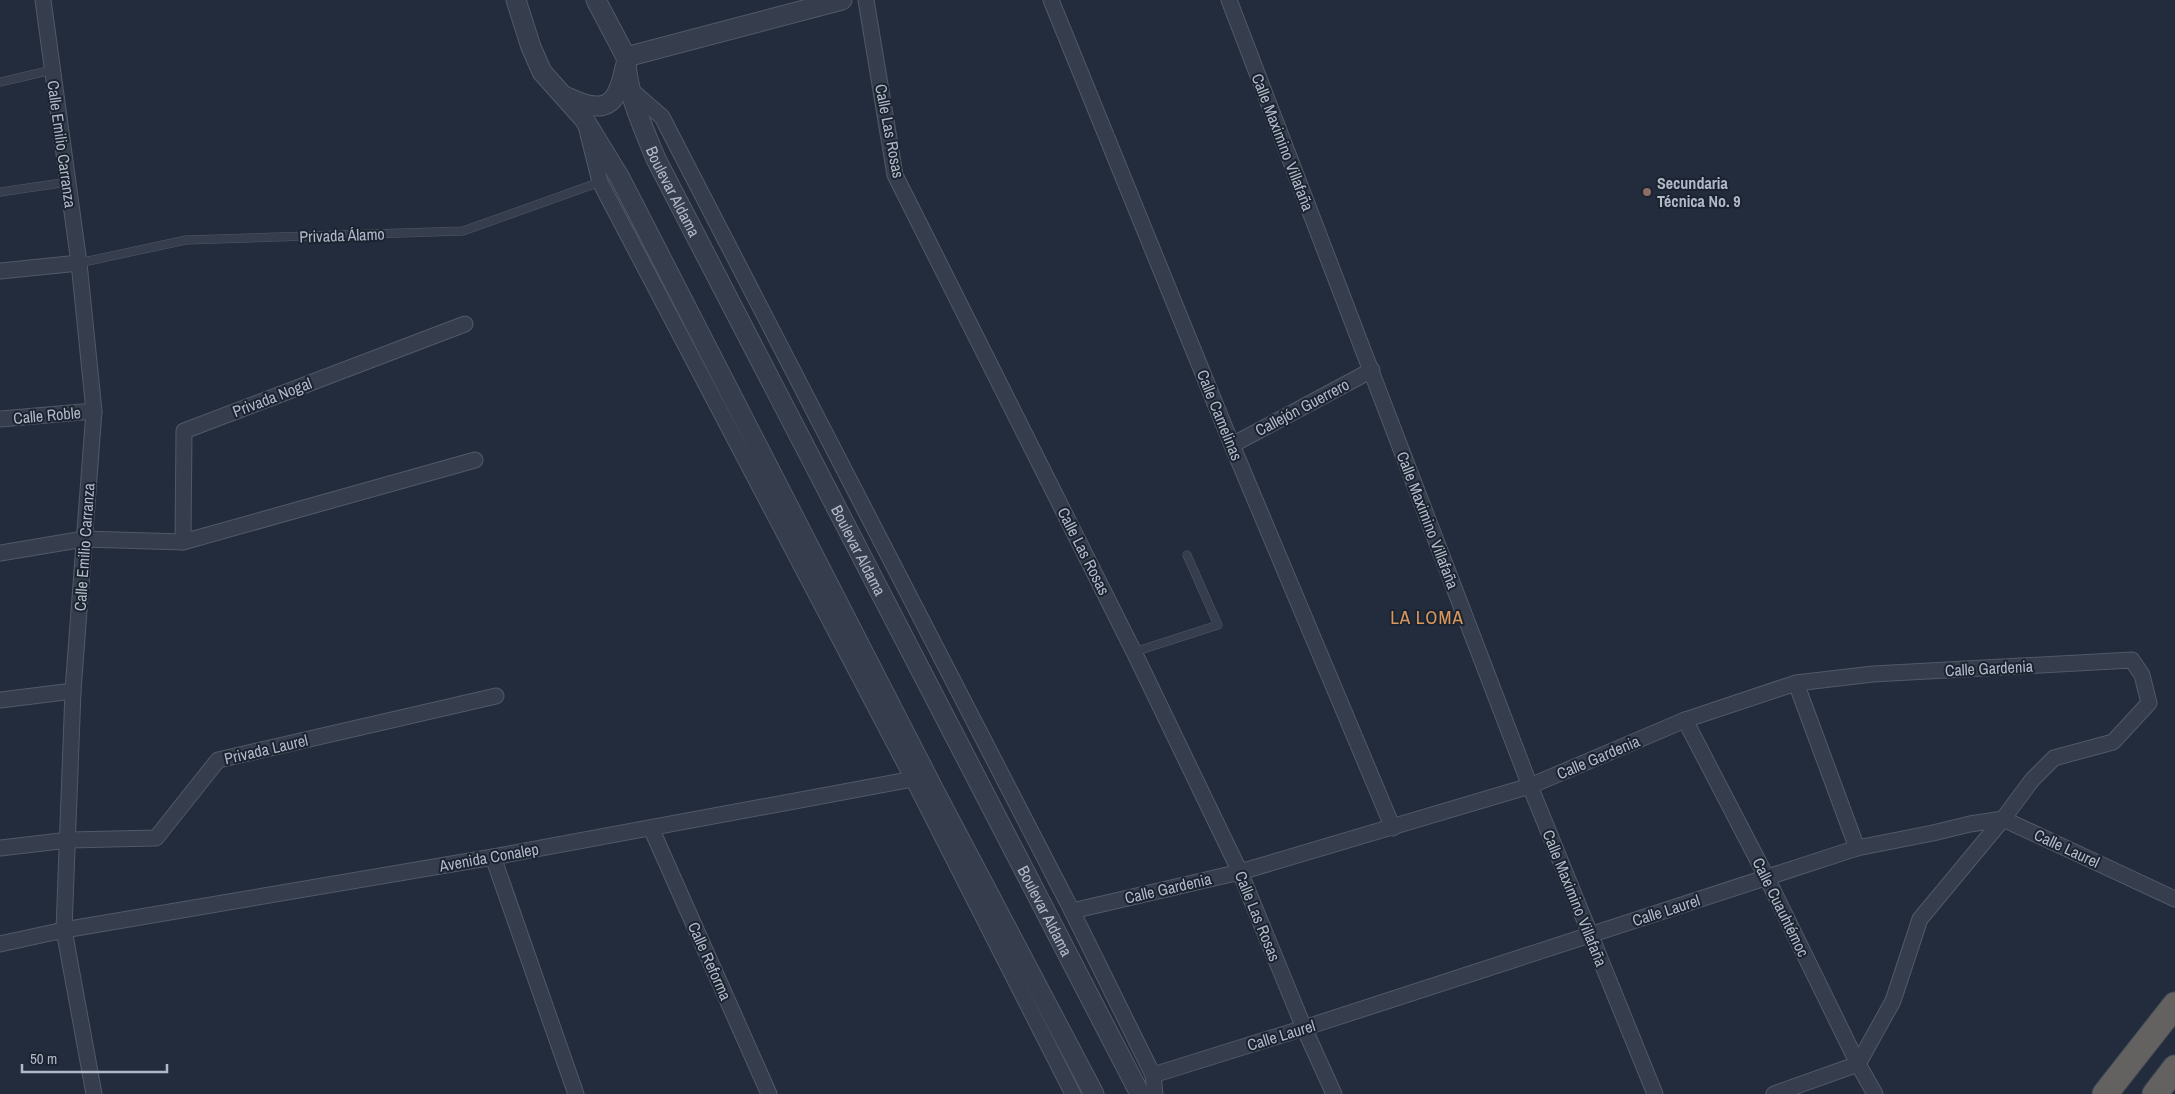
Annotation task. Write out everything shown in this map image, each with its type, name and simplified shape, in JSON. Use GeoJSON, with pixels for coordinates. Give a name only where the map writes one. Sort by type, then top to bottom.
{"type":"FeatureCollection","features":[{"type":"Feature","properties":{"kind":"highway"},"geometry":{"type":"LineString","coordinates":[[2105,1094],[2175,1005]]}},
{"type":"Feature","properties":{"kind":"highway"},"geometry":{"type":"LineString","coordinates":[[2155,1094],[2175,1068]]}},
{"type":"Feature","properties":{"kind":"street","name":"Calle Emilio Carranza"},"geometry":{"type":"LineString","coordinates":[[43,0],[79,263],[94,411],[73,691],[64,930],[94,1094]]}},
{"type":"Feature","properties":{"kind":"street"},"geometry":{"type":"LineString","coordinates":[[516,0],[531,47],[542,72],[584,119],[620,178],[931,783],[1094,1094]]}},
{"type":"Feature","properties":{"kind":"street"},"geometry":{"type":"LineString","coordinates":[[523,18],[531,0]]}},
{"type":"Feature","properties":{"kind":"street","name":"Boulevar Aldama"},"geometry":{"type":"LineString","coordinates":[[596,0],[626,61],[638,117],[656,159],[1140,1094]]}},
{"type":"Feature","properties":{"kind":"street"},"geometry":{"type":"LineString","coordinates":[[566,97],[585,106],[599,107],[615,99],[621,89],[626,61],[842,0]]}},
{"type":"Feature","properties":{"kind":"street","name":"Calle Las Rosas"},"geometry":{"type":"LineString","coordinates":[[866,0],[895,175],[1134,652],[1240,872],[1304,1028],[1334,1094]]}},
{"type":"Feature","properties":{"kind":"street","name":"Calle Camelinas"},"geometry":{"type":"LineString","coordinates":[[1051,0],[1232,445],[1393,828]]}},
{"type":"Feature","properties":{"kind":"street","name":"Calle Maximino Villafaña"},"geometry":{"type":"LineString","coordinates":[[1229,0],[1530,786],[1655,1094]]}},
{"type":"Feature","properties":{"kind":"street"},"geometry":{"type":"LineString","coordinates":[[632,90],[662,117],[1072,910],[1153,1075],[1155,1094]]}},
{"type":"Feature","properties":{"kind":"street"},"geometry":{"type":"LineString","coordinates":[[584,119],[600,182],[913,779],[1073,1094]]}},
{"type":"Feature","properties":{"kind":"street"},"geometry":{"type":"LineString","coordinates":[[0,271],[79,263]]}},
{"type":"Feature","properties":{"kind":"street","name":"Privada Nogal"},"geometry":{"type":"LineString","coordinates":[[183,542],[184,431],[464,324]]}},
{"type":"Feature","properties":{"kind":"street","name":"Callejón Guerrero"},"geometry":{"type":"LineString","coordinates":[[1232,445],[1372,370]]}},
{"type":"Feature","properties":{"kind":"street","name":"Calle Roble"},"geometry":{"type":"LineString","coordinates":[[0,419],[94,411]]}},
{"type":"Feature","properties":{"kind":"street"},"geometry":{"type":"LineString","coordinates":[[0,553],[84,540],[183,542],[475,460]]}},
{"type":"Feature","properties":{"kind":"street","name":"Calle Gardenia"},"geometry":{"type":"LineString","coordinates":[[1072,910],[1240,872],[1530,786],[1685,720],[1796,683],[1874,674],[2132,660],[2142,675],[2149,702],[2113,742],[2054,758],[2032,780],[2003,819]]}},
{"type":"Feature","properties":{"kind":"street"},"geometry":{"type":"LineString","coordinates":[[1796,683],[1857,848]]}},
{"type":"Feature","properties":{"kind":"street"},"geometry":{"type":"LineString","coordinates":[[0,700],[73,691]]}},
{"type":"Feature","properties":{"kind":"street","name":"Privada Laurel"},"geometry":{"type":"LineString","coordinates":[[68,840],[156,838],[218,760],[496,696]]}},
{"type":"Feature","properties":{"kind":"street","name":"Calle Cuauhtémoc"},"geometry":{"type":"LineString","coordinates":[[1685,720],[1767,878],[1858,1064],[1875,1094]]}},
{"type":"Feature","properties":{"kind":"street","name":"Avenida Conalep"},"geometry":{"type":"LineString","coordinates":[[0,944],[64,930],[493,857],[913,779]]}},
{"type":"Feature","properties":{"kind":"street"},"geometry":{"type":"LineString","coordinates":[[1774,1094],[1858,1064],[1894,1001],[1920,919],[2003,819]]}},
{"type":"Feature","properties":{"kind":"street","name":"Calle Laurel"},"geometry":{"type":"LineString","coordinates":[[1153,1075],[1304,1028],[1857,848],[1970,824],[2003,819],[2175,898]]}},
{"type":"Feature","properties":{"kind":"street","name":"Calle Reforma"},"geometry":{"type":"LineString","coordinates":[[651,828],[769,1094]]}},
{"type":"Feature","properties":{"kind":"street"},"geometry":{"type":"LineString","coordinates":[[0,848],[68,840]]}},
{"type":"Feature","properties":{"kind":"street"},"geometry":{"type":"LineString","coordinates":[[493,857],[576,1094]]}},
{"type":"Feature","properties":{"kind":"lane"},"geometry":{"type":"LineString","coordinates":[[0,82],[52,70]]}},
{"type":"Feature","properties":{"kind":"lane"},"geometry":{"type":"LineString","coordinates":[[0,192],[68,182]]}},
{"type":"Feature","properties":{"kind":"lane","name":"Privada Álamo"},"geometry":{"type":"LineString","coordinates":[[79,263],[186,240],[463,231],[600,182]]}},
{"type":"Feature","properties":{"kind":"lane"},"geometry":{"type":"LineString","coordinates":[[1134,652],[1218,625],[1187,555]]}},
{"type":"Feature","properties":{"kind":"place","name":"Secundaria Técnica No. 9"},"geometry":{"type":"Point","coordinates":[1647,192]}},
{"type":"Feature","properties":{"kind":"district","name":"LA LOMA"},"geometry":{"type":"Point","coordinates":[1427,617]}}]}
